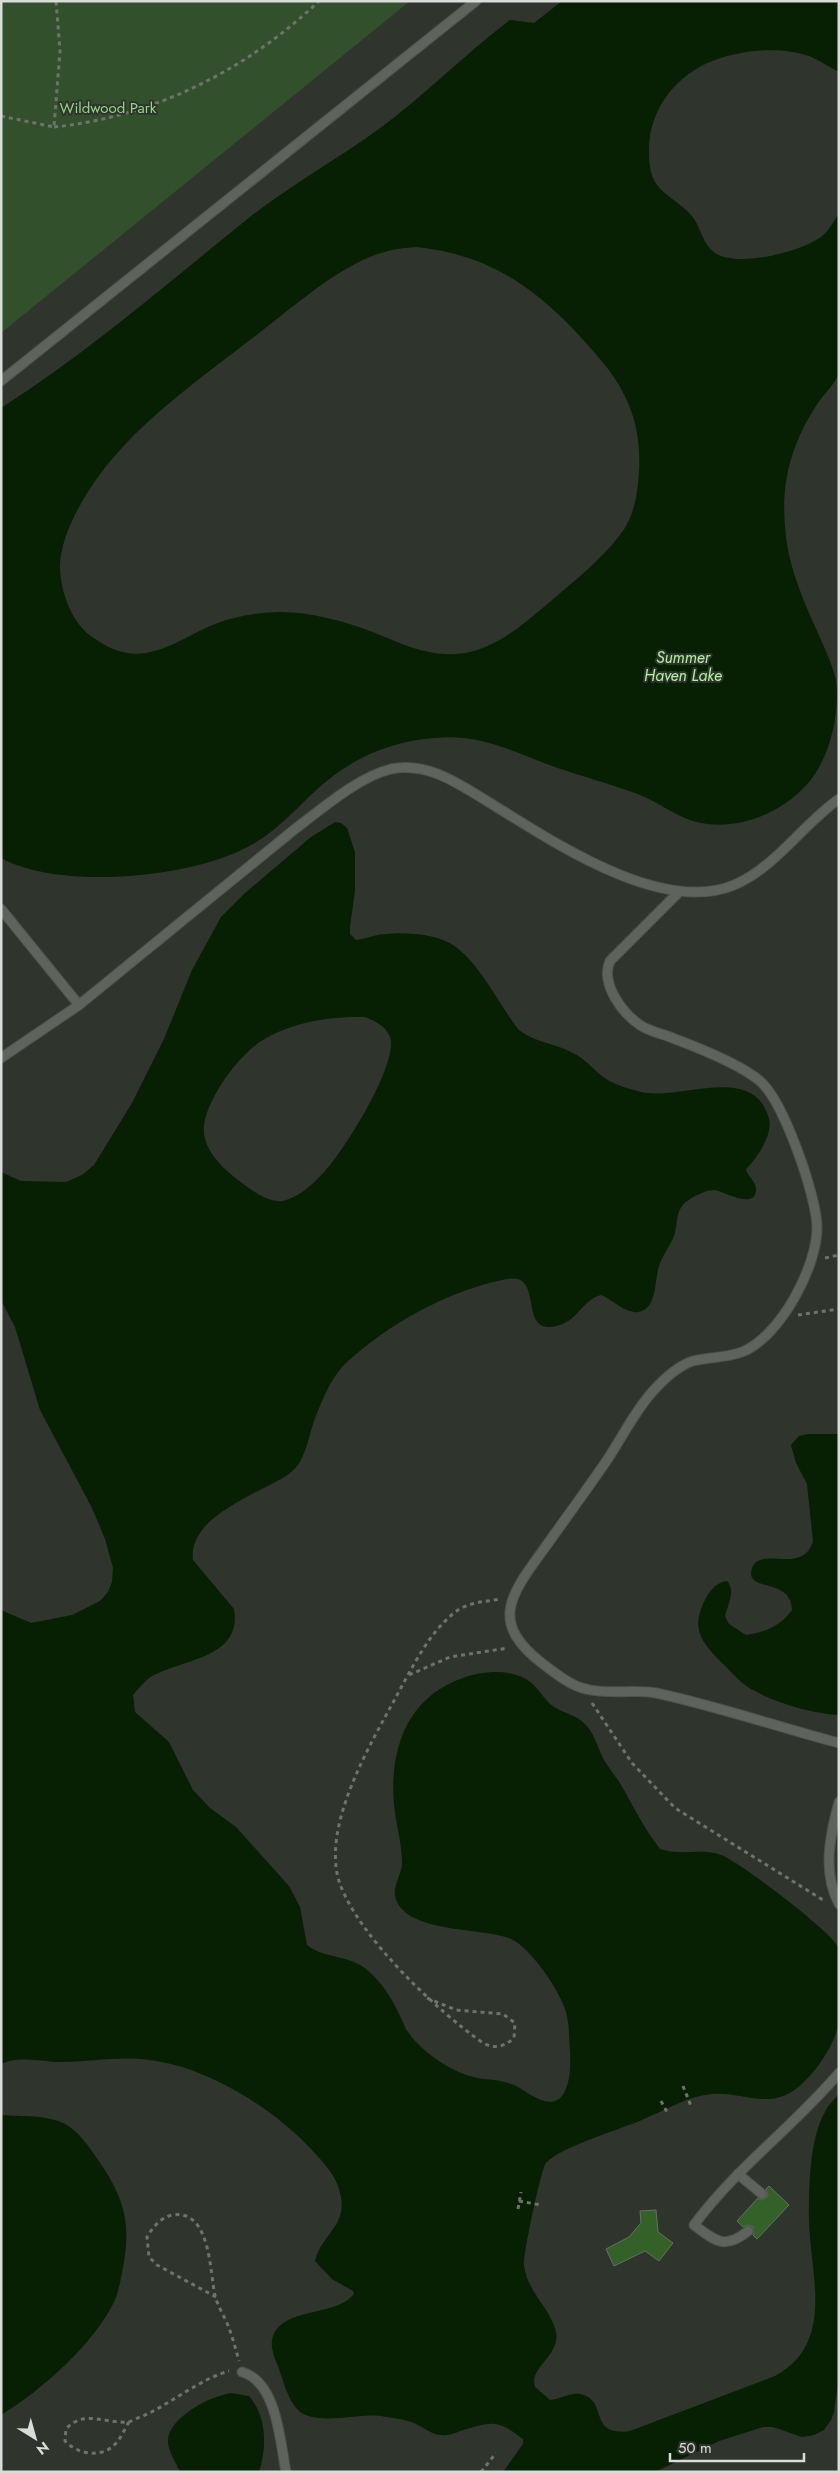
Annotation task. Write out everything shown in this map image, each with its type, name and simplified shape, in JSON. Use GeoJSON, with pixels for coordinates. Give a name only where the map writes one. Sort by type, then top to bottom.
{"type":"FeatureCollection","features":[{"type":"Feature","properties":{"kind":"lane"},"geometry":{"type":"LineString","coordinates":[[1,381],[476,1]]}},
{"type":"Feature","properties":{"kind":"lane"},"geometry":{"type":"LineString","coordinates":[[1,1058],[79,1005],[295,829],[358,785],[390,770],[405,767],[438,773],[573,853],[630,878],[678,893],[714,892],[734,885],[755,874],[839,799]]}},
{"type":"Feature","properties":{"kind":"lane"},"geometry":{"type":"LineString","coordinates":[[678,893],[610,961],[607,976],[615,996],[636,1022],[644,1028],[698,1048],[750,1074],[761,1082],[778,1103],[813,1200],[817,1227],[812,1252],[804,1278],[791,1304],[779,1322],[765,1336],[745,1351],[682,1365],[652,1392],[517,1590],[510,1610],[509,1622],[513,1635],[521,1646],[558,1675],[585,1689],[654,1693],[839,1743]]}},
{"type":"Feature","properties":{"kind":"lane"},"geometry":{"type":"LineString","coordinates":[[1,908],[79,1005]]}},
{"type":"Feature","properties":{"kind":"lane"},"geometry":{"type":"LineString","coordinates":[[834,1904],[828,1855],[832,1827],[839,1802]]}},
{"type":"Feature","properties":{"kind":"lane"},"geometry":{"type":"LineString","coordinates":[[748,2231],[739,2239],[726,2242],[712,2238],[694,2225],[738,2174],[839,2073]]}},
{"type":"Feature","properties":{"kind":"lane"},"geometry":{"type":"LineString","coordinates":[[738,2174],[762,2194]]}},
{"type":"Feature","properties":{"kind":"lane"},"geometry":{"type":"LineString","coordinates":[[242,2372],[252,2375],[264,2388],[274,2413],[286,2472]]}},
{"type":"Feature","properties":{"kind":"path"},"geometry":{"type":"LineString","coordinates":[[54,127],[60,51],[56,1]]}},
{"type":"Feature","properties":{"kind":"path"},"geometry":{"type":"LineString","coordinates":[[1,116],[54,127],[87,124],[124,114],[179,94],[212,79],[272,41],[319,1]]}},
{"type":"Feature","properties":{"kind":"path"},"geometry":{"type":"LineString","coordinates":[[779,1322],[805,1314],[839,1309]]}},
{"type":"Feature","properties":{"kind":"path"},"geometry":{"type":"LineString","coordinates":[[427,1998],[456,2010],[502,2014],[515,2023],[514,2038],[500,2047],[490,2047],[472,2036],[427,1998],[392,1961],[362,1923],[346,1897],[336,1870],[336,1849],[341,1822],[356,1776],[371,1742],[408,1675],[445,1620],[464,1606],[499,1599],[517,1590]]}},
{"type":"Feature","properties":{"kind":"path"},"geometry":{"type":"LineString","coordinates":[[408,1675],[437,1662],[457,1656],[521,1646]]}},
{"type":"Feature","properties":{"kind":"path"},"geometry":{"type":"LineString","coordinates":[[585,1689],[626,1755],[652,1786],[675,1808],[834,1904]]}},
{"type":"Feature","properties":{"kind":"path"},"geometry":{"type":"LineString","coordinates":[[683,2086],[690,2106]]}},
{"type":"Feature","properties":{"kind":"path"},"geometry":{"type":"LineString","coordinates":[[661,2101],[668,2114]]}},
{"type":"Feature","properties":{"kind":"path"},"geometry":{"type":"LineString","coordinates":[[518,2209],[521,2192]]}},
{"type":"Feature","properties":{"kind":"path"},"geometry":{"type":"LineString","coordinates":[[519,2200],[541,2204]]}},
{"type":"Feature","properties":{"kind":"path"},"geometry":{"type":"LineString","coordinates":[[129,2422],[117,2444],[100,2453],[84,2453],[70,2446],[65,2441],[66,2429],[70,2425],[85,2419],[96,2417],[129,2422],[159,2409],[218,2374],[230,2371],[242,2372],[229,2328],[216,2297],[210,2255],[202,2234],[189,2219],[175,2215],[167,2217],[158,2223],[147,2237],[149,2257],[157,2265],[216,2297]]}},
{"type":"Feature","properties":{"kind":"path"},"geometry":{"type":"LineString","coordinates":[[481,2472],[496,2453]]}},
{"type":"Feature","properties":{"kind":"green space","name":"Wildwood Park"},"geometry":{"type":"Polygon","coordinates":[[[1,1],[410,1],[1,333],[1,1]]]}},
{"type":"Feature","properties":{"kind":"water","name":"Summer Haven Lake"},"geometry":{"type":"Polygon","coordinates":[[[562,1],[839,1],[839,72],[809,56],[786,51],[762,50],[715,60],[688,74],[667,96],[653,122],[649,152],[650,169],[657,185],[691,215],[707,245],[715,253],[725,257],[738,259],[753,258],[784,253],[799,248],[824,235],[839,213],[838,376],[821,398],[800,434],[790,463],[784,509],[786,540],[792,567],[836,680],[837,705],[833,731],[819,768],[801,790],[789,801],[774,810],[743,822],[726,825],[709,824],[693,821],[629,791],[555,767],[496,745],[467,738],[434,738],[400,743],[356,761],[328,780],[286,819],[253,844],[228,856],[198,865],[164,872],[92,877],[58,875],[27,868],[1,858],[1,408],[96,341],[261,209],[379,129],[510,20],[534,23],[562,1]],[[416,247],[395,249],[369,257],[335,275],[187,389],[152,418],[120,450],[89,490],[80,505],[65,538],[61,554],[60,569],[64,595],[71,612],[87,633],[104,645],[135,654],[163,648],[227,620],[263,613],[292,612],[339,621],[424,651],[445,654],[470,652],[496,642],[530,619],[604,553],[627,525],[637,491],[639,473],[638,440],[631,409],[624,394],[605,365],[545,302],[523,285],[499,271],[474,260],[446,252],[416,247]]]}},
{"type":"Feature","properties":{"kind":"water"},"geometry":{"type":"Polygon","coordinates":[[[335,822],[341,823],[347,828],[355,852],[355,891],[350,934],[356,940],[382,934],[403,933],[441,939],[456,947],[474,964],[518,1029],[524,1034],[573,1053],[582,1058],[606,1079],[636,1091],[657,1093],[714,1087],[732,1088],[748,1092],[761,1102],[769,1119],[769,1132],[759,1153],[746,1169],[756,1186],[755,1195],[751,1199],[739,1198],[711,1190],[692,1197],[681,1207],[674,1236],[657,1272],[652,1300],[644,1310],[638,1312],[629,1311],[601,1295],[594,1298],[565,1323],[548,1327],[541,1325],[537,1321],[529,1293],[522,1281],[504,1279],[473,1288],[434,1303],[398,1323],[348,1361],[336,1375],[326,1392],[304,1453],[294,1470],[213,1518],[194,1544],[193,1560],[234,1609],[234,1626],[229,1639],[219,1648],[206,1655],[149,1678],[133,1695],[135,1712],[169,1742],[193,1790],[210,1808],[236,1827],[289,1886],[300,1907],[307,1945],[321,1953],[352,1961],[366,1969],[390,1996],[405,2028],[423,2048],[442,2063],[464,2074],[514,2085],[546,2102],[553,2102],[559,2099],[564,2093],[569,2079],[570,2064],[569,2026],[566,2012],[558,1993],[544,1971],[527,1951],[511,1939],[499,1935],[428,1923],[413,1917],[401,1908],[395,1896],[395,1888],[402,1863],[393,1785],[399,1746],[415,1712],[428,1698],[444,1687],[463,1678],[495,1672],[512,1674],[530,1681],[550,1704],[578,1718],[588,1728],[604,1760],[622,1786],[645,1828],[660,1849],[675,1852],[713,1853],[731,1860],[784,1898],[832,1939],[838,1947],[839,1954],[839,2022],[828,2051],[801,2085],[783,2096],[773,2099],[722,2094],[695,2097],[565,2150],[546,2163],[544,2168],[524,2258],[529,2283],[552,2320],[556,2337],[555,2346],[536,2373],[535,2387],[550,2400],[577,2394],[589,2397],[594,2403],[603,2423],[608,2428],[617,2431],[630,2431],[775,2376],[794,2362],[806,2345],[813,2326],[815,2284],[809,2220],[811,2164],[820,2123],[828,2107],[839,2094],[839,2377],[831,2420],[824,2430],[814,2435],[802,2437],[773,2427],[763,2427],[719,2441],[655,2472],[503,2472],[523,2444],[523,2439],[514,2432],[499,2425],[486,2424],[451,2434],[438,2435],[410,2422],[381,2416],[316,2418],[307,2415],[295,2407],[286,2390],[273,2353],[272,2339],[276,2330],[283,2323],[303,2314],[327,2309],[347,2301],[354,2294],[353,2291],[332,2279],[315,2261],[339,2219],[341,2210],[338,2186],[323,2162],[276,2117],[233,2089],[187,2069],[163,2062],[140,2059],[61,2062],[23,2059],[1,2064],[1,1610],[31,1623],[72,1615],[100,1601],[108,1592],[112,1582],[113,1568],[105,1539],[92,1508],[40,1410],[15,1327],[1,1300],[1,1172],[21,1181],[66,1182],[82,1175],[94,1165],[132,1103],[164,1039],[192,970],[221,917],[244,894],[311,837],[335,822]],[[365,1017],[325,1019],[286,1029],[253,1047],[233,1068],[215,1095],[205,1122],[204,1133],[213,1155],[236,1179],[256,1193],[272,1200],[283,1201],[306,1189],[334,1161],[368,1106],[378,1086],[391,1049],[388,1033],[376,1022],[365,1017]]]}},
{"type":"Feature","properties":{"kind":"water"},"geometry":{"type":"Polygon","coordinates":[[[808,1434],[839,1434],[839,1715],[794,1707],[771,1699],[751,1689],[708,1648],[700,1635],[698,1621],[703,1604],[712,1589],[718,1584],[727,1581],[730,1585],[731,1593],[725,1616],[729,1624],[746,1635],[778,1624],[792,1610],[790,1600],[784,1593],[755,1581],[751,1576],[752,1568],[757,1562],[764,1559],[800,1557],[808,1551],[813,1541],[807,1484],[796,1463],[791,1445],[799,1436],[808,1434]]]}},
{"type":"Feature","properties":{"kind":"water"},"geometry":{"type":"Polygon","coordinates":[[[1,2115],[34,2116],[50,2119],[65,2124],[78,2134],[93,2152],[119,2196],[126,2222],[126,2251],[115,2300],[106,2317],[94,2333],[66,2365],[33,2393],[1,2415],[1,2115]]]}},
{"type":"Feature","properties":{"kind":"water"},"geometry":{"type":"Polygon","coordinates":[[[231,2393],[249,2396],[259,2413],[264,2432],[264,2443],[259,2472],[180,2472],[168,2443],[171,2431],[176,2423],[193,2408],[213,2398],[231,2393]]]}},
{"type":"Feature","properties":{"kind":"building"},"geometry":{"type":"Polygon","coordinates":[[[769,2186],[789,2205],[757,2239],[753,2235],[753,2227],[748,2225],[743,2227],[737,2221],[758,2198],[761,2200],[766,2198],[768,2195],[766,2189],[769,2186]]]}},
{"type":"Feature","properties":{"kind":"building"},"geometry":{"type":"Polygon","coordinates":[[[656,2210],[658,2232],[673,2243],[659,2261],[645,2251],[614,2266],[606,2249],[629,2237],[641,2223],[640,2211],[656,2210]]]}}]}
